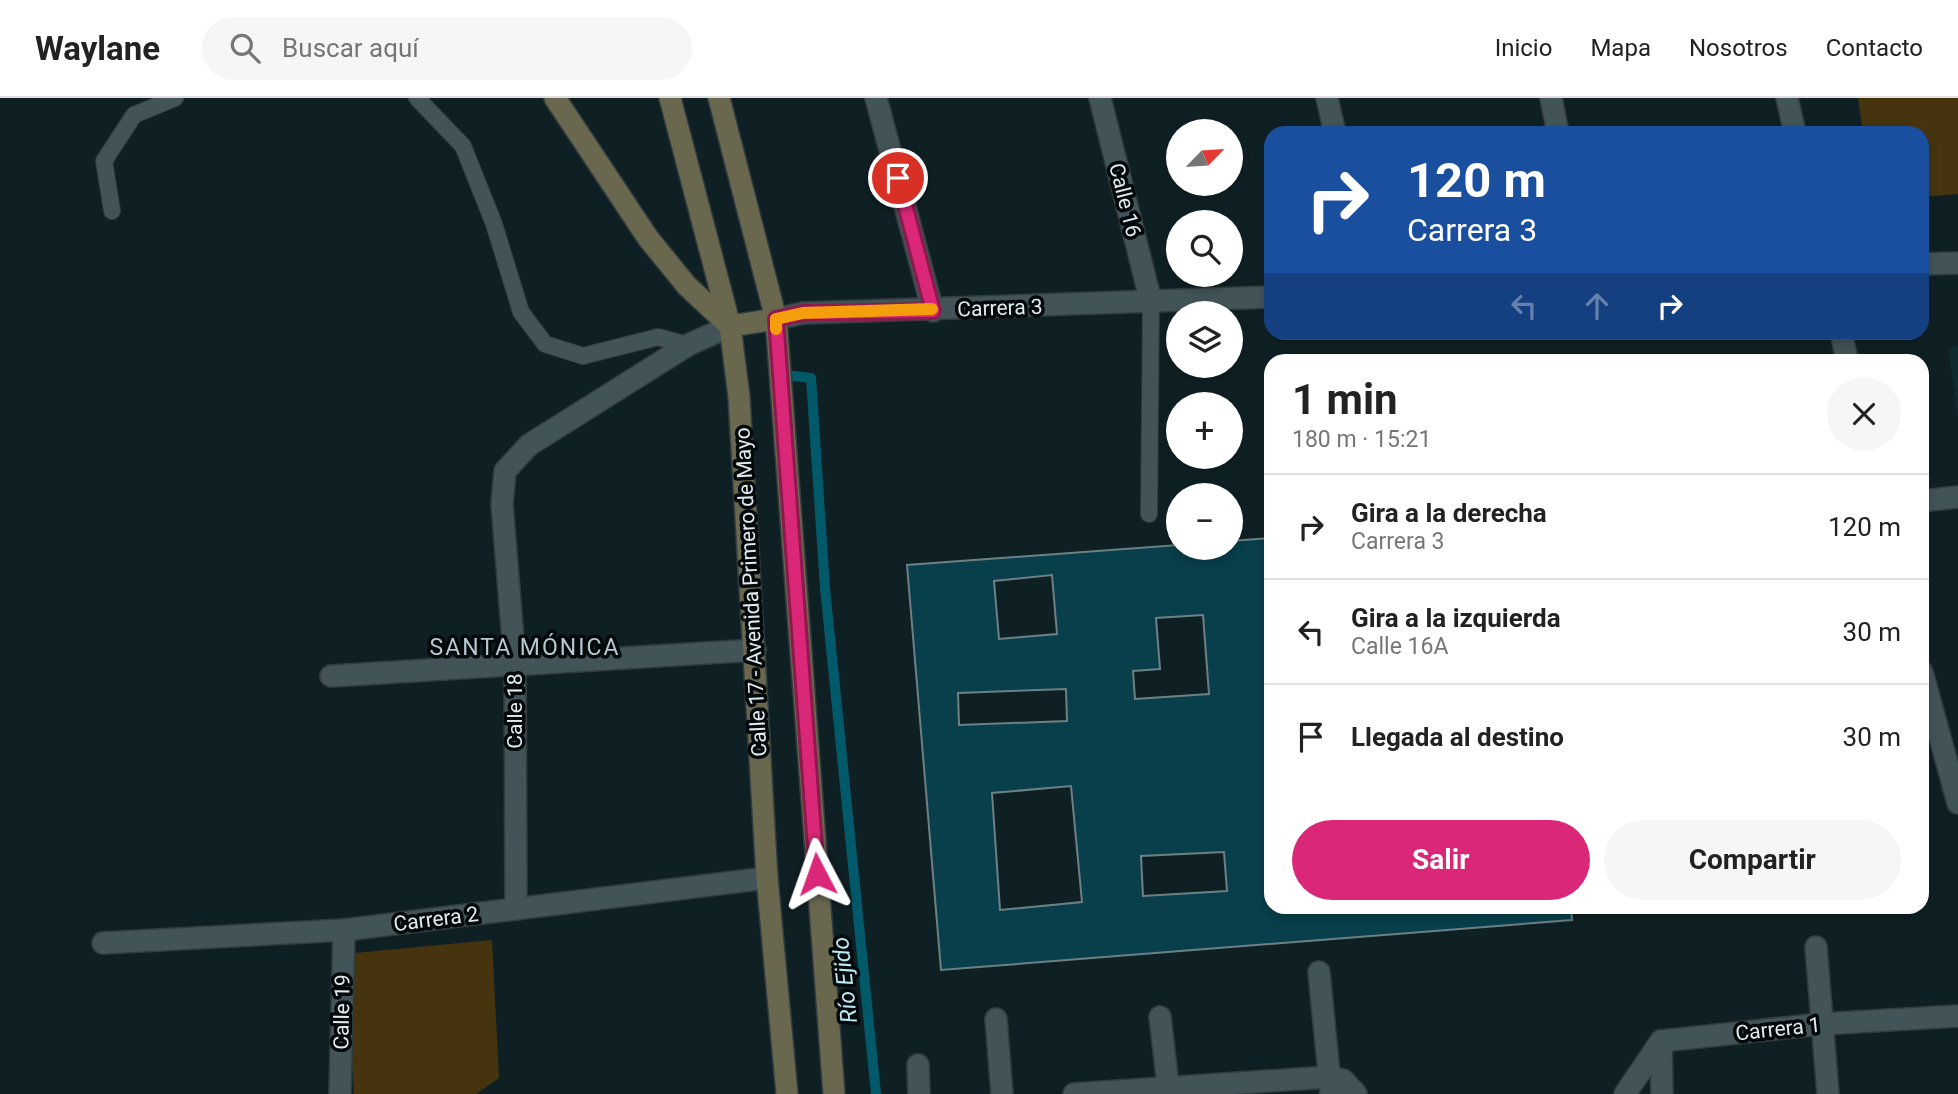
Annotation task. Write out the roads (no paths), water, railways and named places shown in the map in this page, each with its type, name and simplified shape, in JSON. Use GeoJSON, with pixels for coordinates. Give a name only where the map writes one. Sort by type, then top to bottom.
{"type":"FeatureCollection","features":[{"type":"Feature","properties":{"kind":"main road"},"geometry":{"type":"LineString","coordinates":[[555,98],[648,238],[687,286],[730,326]]}},
{"type":"Feature","properties":{"kind":"main road","name":"Calle 17 - Avenida Primero de Mayo"},"geometry":{"type":"LineString","coordinates":[[670,98],[730,326],[739,397],[767,878],[787,1094]]}},
{"type":"Feature","properties":{"kind":"main road","name":"Calle 17 - Avenida Primero de Mayo"},"geometry":{"type":"LineString","coordinates":[[719,98],[776,319],[834,1094]]}},
{"type":"Feature","properties":{"kind":"main road","name":"Carrera 3"},"geometry":{"type":"LineString","coordinates":[[730,326],[776,319]]}},
{"type":"Feature","properties":{"kind":"street"},"geometry":{"type":"LineString","coordinates":[[876,98],[933,311]]}},
{"type":"Feature","properties":{"kind":"street","name":"Calle 16"},"geometry":{"type":"LineString","coordinates":[[1100,98],[1151,302]]}},
{"type":"Feature","properties":{"kind":"street"},"geometry":{"type":"LineString","coordinates":[[1327,98],[1333,126]]}},
{"type":"Feature","properties":{"kind":"street"},"geometry":{"type":"LineString","coordinates":[[1551,98],[1557,126]]}},
{"type":"Feature","properties":{"kind":"street"},"geometry":{"type":"LineString","coordinates":[[1787,98],[1793,126]]}},
{"type":"Feature","properties":{"kind":"street"},"geometry":{"type":"LineString","coordinates":[[1929,264],[1958,263]]}},
{"type":"Feature","properties":{"kind":"street","name":"Carrera 3"},"geometry":{"type":"LineString","coordinates":[[776,319],[803,313],[933,311],[1264,297]]}},
{"type":"Feature","properties":{"kind":"street","name":"Carrera 3"},"geometry":{"type":"LineString","coordinates":[[505,471],[529,445],[688,345],[730,326]]}},
{"type":"Feature","properties":{"kind":"street","name":"Calle 18"},"geometry":{"type":"LineString","coordinates":[[505,471],[502,504],[515,665],[516,909]]}},
{"type":"Feature","properties":{"kind":"street"},"geometry":{"type":"LineString","coordinates":[[1929,500],[1958,497]]}},
{"type":"Feature","properties":{"kind":"street"},"geometry":{"type":"LineString","coordinates":[[331,676],[755,650]]}},
{"type":"Feature","properties":{"kind":"street"},"geometry":{"type":"LineString","coordinates":[[1929,689],[1948,735],[1958,803]]}},
{"type":"Feature","properties":{"kind":"street","name":"Carrera 2"},"geometry":{"type":"LineString","coordinates":[[103,943],[344,930],[767,878]]}},
{"type":"Feature","properties":{"kind":"street","name":"Calle 19"},"geometry":{"type":"LineString","coordinates":[[340,1094],[344,930]]}},
{"type":"Feature","properties":{"kind":"street"},"geometry":{"type":"LineString","coordinates":[[1816,947],[1828,1094]]}},
{"type":"Feature","properties":{"kind":"street"},"geometry":{"type":"LineString","coordinates":[[1319,972],[1330,1086]]}},
{"type":"Feature","properties":{"kind":"street","name":"Carrera 1"},"geometry":{"type":"LineString","coordinates":[[1661,1041],[1821,1024],[1958,1016]]}},
{"type":"Feature","properties":{"kind":"street"},"geometry":{"type":"LineString","coordinates":[[1160,1017],[1169,1092]]}},
{"type":"Feature","properties":{"kind":"street"},"geometry":{"type":"LineString","coordinates":[[996,1019],[1002,1094]]}},
{"type":"Feature","properties":{"kind":"street"},"geometry":{"type":"LineString","coordinates":[[1625,1094],[1661,1041]]}},
{"type":"Feature","properties":{"kind":"street"},"geometry":{"type":"LineString","coordinates":[[1661,1041],[1662,1094]]}},
{"type":"Feature","properties":{"kind":"street"},"geometry":{"type":"LineString","coordinates":[[918,1065],[919,1094]]}},
{"type":"Feature","properties":{"kind":"street"},"geometry":{"type":"LineString","coordinates":[[1074,1094],[1330,1086],[1343,1080],[1356,1094]]}},
{"type":"Feature","properties":{"kind":"lane"},"geometry":{"type":"LineString","coordinates":[[112,211],[104,161],[134,115],[175,98]]}},
{"type":"Feature","properties":{"kind":"lane"},"geometry":{"type":"LineString","coordinates":[[417,98],[463,146],[494,224],[521,313],[545,344],[583,356],[658,337],[688,345]]}},
{"type":"Feature","properties":{"kind":"lane"},"geometry":{"type":"LineString","coordinates":[[1149,514],[1151,302]]}},
{"type":"Feature","properties":{"kind":"waterway","name":"Río Ejido"},"geometry":{"type":"LineString","coordinates":[[793,376],[811,378],[825,588],[876,1094]]}},
{"type":"Feature","properties":{"kind":"district","name":"SANTA MÓNICA"},"geometry":{"type":"Point","coordinates":[525,647]}}]}
